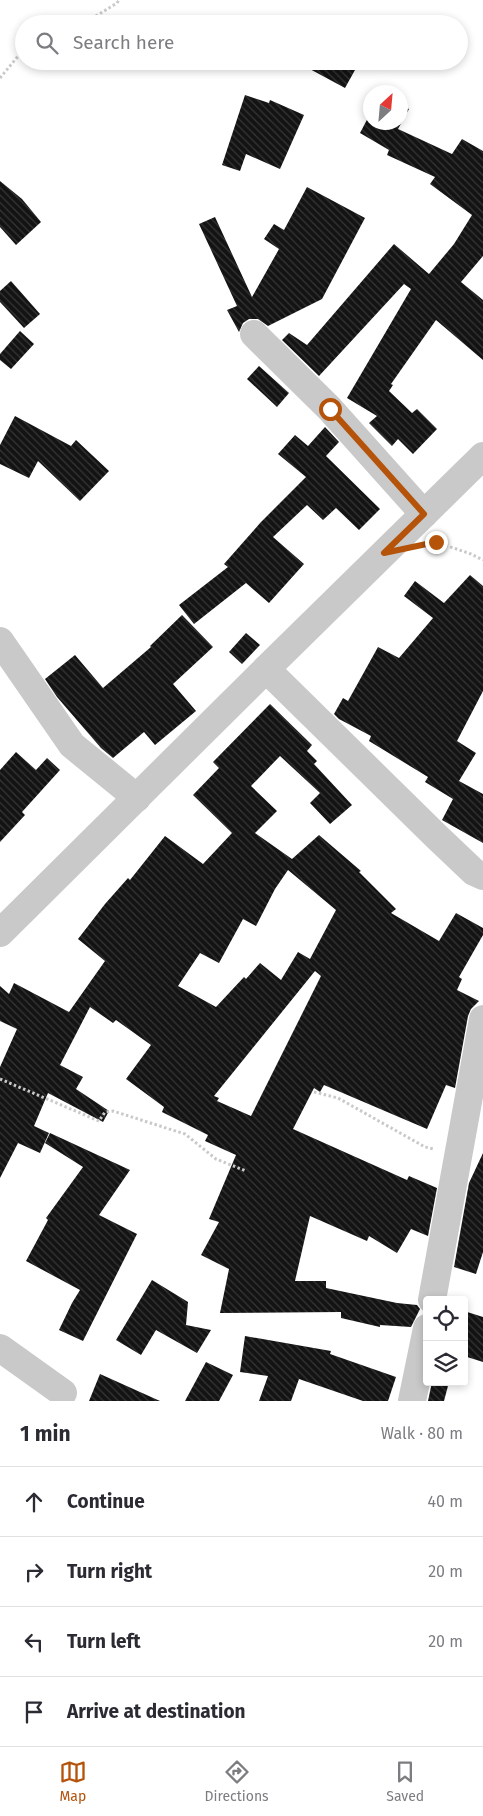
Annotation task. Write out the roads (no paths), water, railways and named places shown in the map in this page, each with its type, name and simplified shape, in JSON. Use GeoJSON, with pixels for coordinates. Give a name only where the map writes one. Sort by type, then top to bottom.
{"type":"FeatureCollection","features":[{"type":"Feature","properties":{"kind":"street"},"geometry":{"type":"LineString","coordinates":[[254,334],[330,409],[424,514]]}},
{"type":"Feature","properties":{"kind":"street"},"geometry":{"type":"LineString","coordinates":[[0,933],[483,456]]}},
{"type":"Feature","properties":{"kind":"street"},"geometry":{"type":"LineString","coordinates":[[0,642],[72,745],[137,798]]}},
{"type":"Feature","properties":{"kind":"street"},"geometry":{"type":"LineString","coordinates":[[266,669],[436,836],[474,872],[483,876]]}},
{"type":"Feature","properties":{"kind":"street"},"geometry":{"type":"LineString","coordinates":[[433,1296],[483,1019]]}},
{"type":"Feature","properties":{"kind":"street"},"geometry":{"type":"LineString","coordinates":[[412,1401],[424,1341]]}},
{"type":"Feature","properties":{"kind":"street"},"geometry":{"type":"LineString","coordinates":[[0,1348],[63,1393]]}}]}
